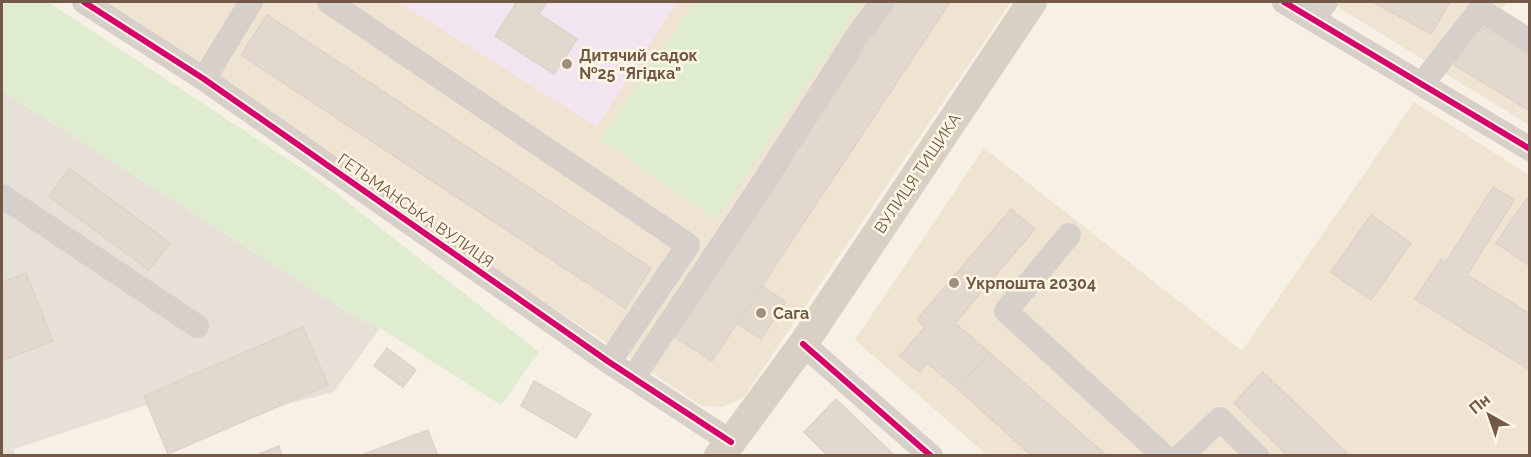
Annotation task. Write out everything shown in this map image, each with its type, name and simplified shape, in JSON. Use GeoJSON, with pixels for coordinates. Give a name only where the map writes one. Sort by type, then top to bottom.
{"type":"FeatureCollection","features":[{"type":"Feature","properties":{"kind":"main road","name":"ВУЛИЦЯ ТИЩИКА"},"geometry":{"type":"LineString","coordinates":[[725,449],[803,344],[1032,2]]}},
{"type":"Feature","properties":{"kind":"street","name":"ГЕТЬМАНСЬКА ВУЛИЦЯ"},"geometry":{"type":"LineString","coordinates":[[84,2],[204,79],[633,378],[725,449]]}},
{"type":"Feature","properties":{"kind":"street"},"geometry":{"type":"LineString","coordinates":[[204,79],[251,2]]}},
{"type":"Feature","properties":{"kind":"street"},"geometry":{"type":"LineString","coordinates":[[329,2],[688,246],[609,362]]}},
{"type":"Feature","properties":{"kind":"street"},"geometry":{"type":"LineString","coordinates":[[633,378],[882,2]]}},
{"type":"Feature","properties":{"kind":"street"},"geometry":{"type":"LineString","coordinates":[[1284,2],[1320,10],[1422,84],[1530,149]]}},
{"type":"Feature","properties":{"kind":"street"},"geometry":{"type":"LineString","coordinates":[[1422,84],[1477,6],[1530,41]]}},
{"type":"Feature","properties":{"kind":"street"},"geometry":{"type":"LineString","coordinates":[[2,196],[197,326]]}},
{"type":"Feature","properties":{"kind":"street"},"geometry":{"type":"LineString","coordinates":[[1069,235],[1006,310],[1164,456]]}},
{"type":"Feature","properties":{"kind":"street"},"geometry":{"type":"LineString","coordinates":[[803,344],[932,456]]}},
{"type":"Feature","properties":{"kind":"street"},"geometry":{"type":"LineString","coordinates":[[1182,456],[1220,419],[1257,456]]}},
{"type":"Feature","properties":{"kind":"shaded area"},"geometry":{"type":"Polygon","coordinates":[[[91,2],[1011,2],[743,398],[722,407],[702,406],[91,2]]]}},
{"type":"Feature","properties":{"kind":"shaded area","name":"Дитячий садок №25 \"Ягідка\""},"geometry":{"type":"Polygon","coordinates":[[[398,2],[677,2],[597,127],[398,2]]]}},
{"type":"Feature","properties":{"kind":"shaded area"},"geometry":{"type":"Polygon","coordinates":[[[1330,2],[1507,2],[1501,10],[1529,29],[1529,125],[1330,2]]]}},
{"type":"Feature","properties":{"kind":"shaded area"},"geometry":{"type":"Polygon","coordinates":[[[2,91],[360,320],[380,328],[334,392],[279,406],[168,454],[147,405],[14,449],[15,455],[2,455],[2,91]]]}},
{"type":"Feature","properties":{"kind":"shaded area"},"geometry":{"type":"Polygon","coordinates":[[[1414,102],[1529,175],[1529,455],[987,455],[855,340],[984,148],[1242,351],[1414,102]]]}},
{"type":"Feature","properties":{"kind":"green space"},"geometry":{"type":"Polygon","coordinates":[[[2,2],[48,2],[315,177],[539,352],[501,405],[380,328],[360,320],[2,91],[2,2]]]}},
{"type":"Feature","properties":{"kind":"green space"},"geometry":{"type":"Polygon","coordinates":[[[695,2],[862,2],[716,220],[600,139],[695,2]]]}},
{"type":"Feature","properties":{"kind":"building"},"geometry":{"type":"Polygon","coordinates":[[[517,2],[547,2],[539,14],[577,39],[554,74],[495,36],[517,2]]]}},
{"type":"Feature","properties":{"kind":"building"},"geometry":{"type":"Polygon","coordinates":[[[896,2],[950,2],[712,361],[674,336],[896,2]]]}},
{"type":"Feature","properties":{"kind":"building"},"geometry":{"type":"Polygon","coordinates":[[[1373,2],[1450,2],[1431,34],[1373,2]]]}},
{"type":"Feature","properties":{"kind":"building"},"geometry":{"type":"Polygon","coordinates":[[[267,15],[651,268],[625,308],[241,55],[267,15]]]}},
{"type":"Feature","properties":{"kind":"building"},"geometry":{"type":"Polygon","coordinates":[[[1478,25],[1530,56],[1530,111],[1454,65],[1478,25]]]}},
{"type":"Feature","properties":{"kind":"building"},"geometry":{"type":"Polygon","coordinates":[[[69,168],[170,243],[149,270],[49,196],[69,168]]]}},
{"type":"Feature","properties":{"kind":"building"},"geometry":{"type":"Polygon","coordinates":[[[1493,187],[1514,200],[1467,275],[1530,314],[1530,370],[1415,299],[1441,259],[1446,262],[1493,187]]]}},
{"type":"Feature","properties":{"kind":"building"},"geometry":{"type":"Polygon","coordinates":[[[1527,198],[1530,199],[1530,266],[1496,243],[1527,198]]]}},
{"type":"Feature","properties":{"kind":"building"},"geometry":{"type":"Polygon","coordinates":[[[1011,209],[1035,229],[955,323],[989,352],[958,389],[927,363],[920,372],[900,356],[925,327],[917,320],[1011,209]]]}},
{"type":"Feature","properties":{"kind":"building"},"geometry":{"type":"Polygon","coordinates":[[[1371,215],[1411,243],[1371,300],[1331,272],[1371,215]]]}},
{"type":"Feature","properties":{"kind":"building"},"geometry":{"type":"Polygon","coordinates":[[[26,273],[53,341],[2,361],[2,282],[26,273]]]}},
{"type":"Feature","properties":{"kind":"building","name":"Сага"},"geometry":{"type":"Polygon","coordinates":[[[762,286],[786,302],[761,339],[737,323],[762,286]]]}},
{"type":"Feature","properties":{"kind":"building"},"geometry":{"type":"Polygon","coordinates":[[[303,327],[328,385],[168,454],[144,396],[303,327]]]}},
{"type":"Feature","properties":{"kind":"building"},"geometry":{"type":"Polygon","coordinates":[[[387,348],[416,370],[403,387],[374,366],[387,348]]]}},
{"type":"Feature","properties":{"kind":"building"},"geometry":{"type":"Polygon","coordinates":[[[989,352],[1107,456],[1032,456],[958,389],[989,352]]]}},
{"type":"Feature","properties":{"kind":"building"},"geometry":{"type":"Polygon","coordinates":[[[1263,372],[1350,456],[1288,456],[1234,403],[1263,372]]]}},
{"type":"Feature","properties":{"kind":"building"},"geometry":{"type":"Polygon","coordinates":[[[534,381],[591,414],[576,438],[521,406],[534,381]]]}},
{"type":"Feature","properties":{"kind":"building"},"geometry":{"type":"Polygon","coordinates":[[[836,399],[895,456],[828,456],[804,432],[836,399]]]}},
{"type":"Feature","properties":{"kind":"building"},"geometry":{"type":"Polygon","coordinates":[[[428,430],[438,456],[359,456],[428,430]]]}},
{"type":"Feature","properties":{"kind":"building"},"geometry":{"type":"Polygon","coordinates":[[[279,446],[282,456],[254,456],[279,446]]]}},
{"type":"Feature","properties":{"kind":"cycle path"},"geometry":{"type":"LineString","coordinates":[[84,2],[204,79],[609,362],[731,442]]}},
{"type":"Feature","properties":{"kind":"cycle path"},"geometry":{"type":"LineString","coordinates":[[1284,2],[1530,149]]}},
{"type":"Feature","properties":{"kind":"cycle path"},"geometry":{"type":"LineString","coordinates":[[803,344],[931,456]]}},
{"type":"Feature","properties":{"kind":"place","name":"Дитячий садок №25 \"Ягідка\""},"geometry":{"type":"Point","coordinates":[567,64]}},
{"type":"Feature","properties":{"kind":"place","name":"Укрпошта 20304"},"geometry":{"type":"Point","coordinates":[954,283]}},
{"type":"Feature","properties":{"kind":"place","name":"Сага"},"geometry":{"type":"Point","coordinates":[761,313]}}]}
